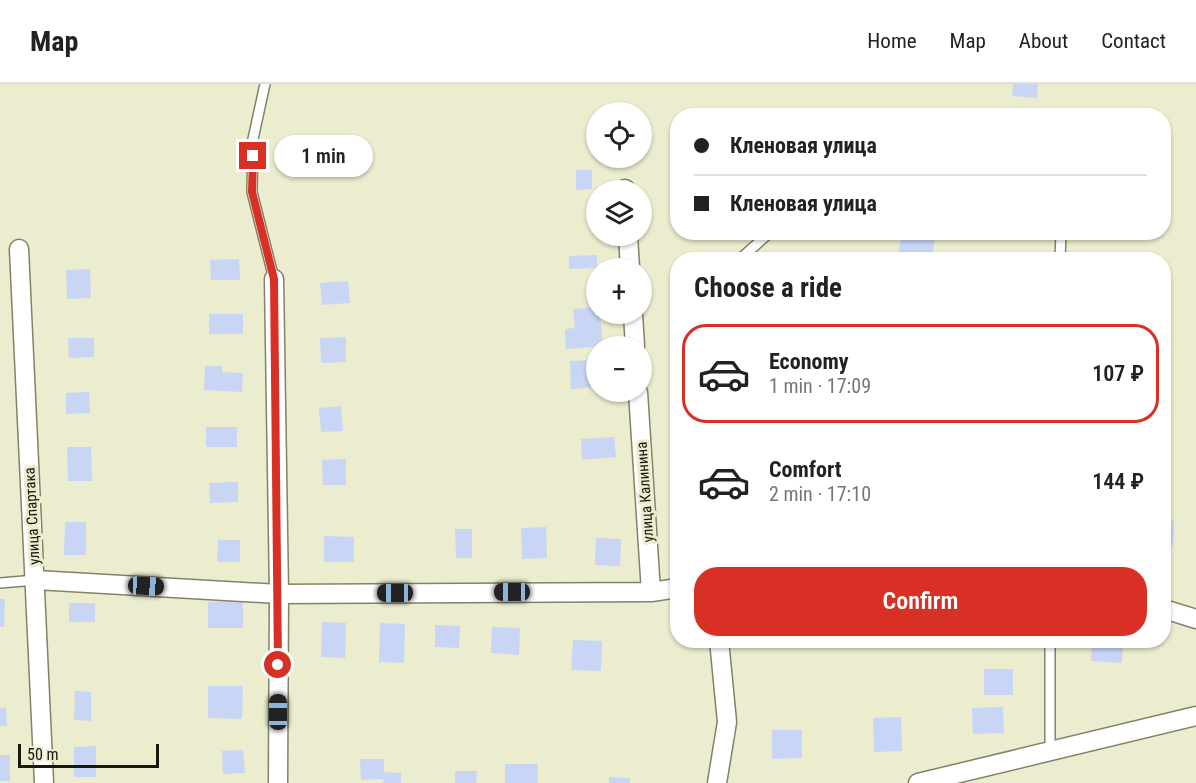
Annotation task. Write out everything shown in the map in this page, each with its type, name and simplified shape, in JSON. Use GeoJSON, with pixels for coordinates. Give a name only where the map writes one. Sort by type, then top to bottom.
{"type":"FeatureCollection","features":[{"type":"Feature","properties":{"kind":"street","name":"улица Спартака"},"geometry":{"type":"LineString","coordinates":[[19,249],[44,783]]}},
{"type":"Feature","properties":{"kind":"street"},"geometry":{"type":"LineString","coordinates":[[274,279],[279,594],[278,783]]}},
{"type":"Feature","properties":{"kind":"street","name":"улица Калинина"},"geometry":{"type":"LineString","coordinates":[[639,402],[651,592]]}},
{"type":"Feature","properties":{"kind":"street"},"geometry":{"type":"LineString","coordinates":[[36,580],[279,594],[651,592],[670,589]]}},
{"type":"Feature","properties":{"kind":"street"},"geometry":{"type":"LineString","coordinates":[[1171,611],[1196,619]]}},
{"type":"Feature","properties":{"kind":"street"},"geometry":{"type":"LineString","coordinates":[[717,783],[728,722],[720,648]]}},
{"type":"Feature","properties":{"kind":"street"},"geometry":{"type":"LineString","coordinates":[[918,783],[954,780],[1050,752],[1196,716]]}},
{"type":"Feature","properties":{"kind":"lane"},"geometry":{"type":"LineString","coordinates":[[265,84],[253,139],[252,192],[274,279]]}},
{"type":"Feature","properties":{"kind":"lane"},"geometry":{"type":"LineString","coordinates":[[747,252],[761,240]]}},
{"type":"Feature","properties":{"kind":"lane"},"geometry":{"type":"LineString","coordinates":[[0,583],[36,580]]}},
{"type":"Feature","properties":{"kind":"lane"},"geometry":{"type":"LineString","coordinates":[[1050,648],[1050,752]]}},
{"type":"Feature","properties":{"kind":"building"},"geometry":{"type":"Polygon","coordinates":[[[1013,84],[1038,84],[1037,98],[1012,96],[1013,84]]]}},
{"type":"Feature","properties":{"kind":"building"},"geometry":{"type":"Polygon","coordinates":[[[576,170],[592,170],[592,180],[586,180],[586,189],[576,190],[576,170]]]}},
{"type":"Feature","properties":{"kind":"building"},"geometry":{"type":"Polygon","coordinates":[[[901,240],[934,240],[933,252],[899,252],[901,240]]]}},
{"type":"Feature","properties":{"kind":"building"},"geometry":{"type":"Polygon","coordinates":[[[597,255],[597,258],[586,258],[586,268],[569,269],[569,256],[597,255]]]}},
{"type":"Feature","properties":{"kind":"building"},"geometry":{"type":"Polygon","coordinates":[[[239,259],[240,280],[211,280],[210,260],[239,259]]]}},
{"type":"Feature","properties":{"kind":"building"},"geometry":{"type":"Polygon","coordinates":[[[90,269],[91,298],[67,299],[66,270],[90,269]]]}},
{"type":"Feature","properties":{"kind":"building"},"geometry":{"type":"Polygon","coordinates":[[[348,281],[350,303],[322,305],[320,283],[348,281]]]}},
{"type":"Feature","properties":{"kind":"building"},"geometry":{"type":"Polygon","coordinates":[[[586,308],[586,324],[601,324],[602,336],[586,336],[586,347],[566,349],[565,329],[575,328],[573,309],[586,308]]]}},
{"type":"Feature","properties":{"kind":"building"},"geometry":{"type":"Polygon","coordinates":[[[209,314],[243,314],[243,334],[209,334],[209,314]]]}},
{"type":"Feature","properties":{"kind":"building"},"geometry":{"type":"Polygon","coordinates":[[[346,337],[346,362],[321,363],[320,338],[346,337]]]}},
{"type":"Feature","properties":{"kind":"building"},"geometry":{"type":"Polygon","coordinates":[[[68,338],[94,338],[94,357],[69,358],[68,338]]]}},
{"type":"Feature","properties":{"kind":"building"},"geometry":{"type":"Polygon","coordinates":[[[586,360],[586,388],[571,389],[570,361],[586,360]]]}},
{"type":"Feature","properties":{"kind":"building"},"geometry":{"type":"Polygon","coordinates":[[[205,366],[222,366],[222,372],[243,373],[242,392],[204,390],[205,366]]]}},
{"type":"Feature","properties":{"kind":"building"},"geometry":{"type":"Polygon","coordinates":[[[89,392],[90,413],[66,414],[66,393],[89,392]]]}},
{"type":"Feature","properties":{"kind":"building"},"geometry":{"type":"Polygon","coordinates":[[[341,406],[343,431],[321,432],[319,408],[341,406]]]}},
{"type":"Feature","properties":{"kind":"building"},"geometry":{"type":"Polygon","coordinates":[[[206,427],[237,427],[237,447],[206,447],[206,427]]]}},
{"type":"Feature","properties":{"kind":"building"},"geometry":{"type":"Polygon","coordinates":[[[614,437],[616,457],[582,460],[581,439],[614,437]]]}},
{"type":"Feature","properties":{"kind":"building"},"geometry":{"type":"Polygon","coordinates":[[[67,447],[91,447],[92,481],[68,481],[67,447]]]}},
{"type":"Feature","properties":{"kind":"building"},"geometry":{"type":"Polygon","coordinates":[[[346,459],[346,485],[323,485],[322,460],[346,459]]]}},
{"type":"Feature","properties":{"kind":"building"},"geometry":{"type":"Polygon","coordinates":[[[238,482],[238,502],[210,503],[209,483],[238,482]]]}},
{"type":"Feature","properties":{"kind":"building"},"geometry":{"type":"Polygon","coordinates":[[[1171,521],[1174,521],[1173,545],[1171,545],[1171,521]]]}},
{"type":"Feature","properties":{"kind":"building"},"geometry":{"type":"Polygon","coordinates":[[[65,522],[86,522],[86,555],[64,555],[65,522]]]}},
{"type":"Feature","properties":{"kind":"building"},"geometry":{"type":"Polygon","coordinates":[[[546,527],[547,558],[522,559],[521,528],[546,527]]]}},
{"type":"Feature","properties":{"kind":"building"},"geometry":{"type":"Polygon","coordinates":[[[455,529],[472,529],[472,558],[456,558],[455,529]]]}},
{"type":"Feature","properties":{"kind":"building"},"geometry":{"type":"Polygon","coordinates":[[[324,536],[354,537],[354,562],[324,562],[324,536]]]}},
{"type":"Feature","properties":{"kind":"building"},"geometry":{"type":"Polygon","coordinates":[[[596,538],[621,539],[620,566],[595,565],[596,538]]]}},
{"type":"Feature","properties":{"kind":"building"},"geometry":{"type":"Polygon","coordinates":[[[218,540],[240,540],[240,562],[217,562],[218,540]]]}},
{"type":"Feature","properties":{"kind":"building"},"geometry":{"type":"Polygon","coordinates":[[[0,599],[5,599],[4,627],[0,627],[0,599]]]}},
{"type":"Feature","properties":{"kind":"building"},"geometry":{"type":"Polygon","coordinates":[[[243,601],[243,628],[208,628],[208,602],[243,601]]]}},
{"type":"Feature","properties":{"kind":"building"},"geometry":{"type":"Polygon","coordinates":[[[69,603],[95,603],[95,622],[69,622],[69,603]]]}},
{"type":"Feature","properties":{"kind":"building"},"geometry":{"type":"Polygon","coordinates":[[[322,622],[346,623],[345,658],[321,657],[322,622]]]}},
{"type":"Feature","properties":{"kind":"building"},"geometry":{"type":"Polygon","coordinates":[[[380,623],[405,624],[404,663],[379,662],[380,623]]]}},
{"type":"Feature","properties":{"kind":"building"},"geometry":{"type":"Polygon","coordinates":[[[435,625],[460,626],[459,648],[435,647],[435,625]]]}},
{"type":"Feature","properties":{"kind":"building"},"geometry":{"type":"Polygon","coordinates":[[[492,627],[520,628],[519,655],[491,653],[492,627]]]}},
{"type":"Feature","properties":{"kind":"building"},"geometry":{"type":"Polygon","coordinates":[[[573,640],[602,641],[601,671],[571,670],[573,640]]]}},
{"type":"Feature","properties":{"kind":"building"},"geometry":{"type":"Polygon","coordinates":[[[1092,648],[1123,648],[1122,663],[1091,661],[1092,648]]]}},
{"type":"Feature","properties":{"kind":"building"},"geometry":{"type":"Polygon","coordinates":[[[984,669],[1013,669],[1013,695],[984,695],[984,669]]]}},
{"type":"Feature","properties":{"kind":"building"},"geometry":{"type":"Polygon","coordinates":[[[208,686],[243,686],[242,719],[208,718],[208,686]]]}},
{"type":"Feature","properties":{"kind":"building"},"geometry":{"type":"Polygon","coordinates":[[[75,691],[91,692],[91,721],[74,720],[75,691]]]}},
{"type":"Feature","properties":{"kind":"building"},"geometry":{"type":"Polygon","coordinates":[[[1003,707],[1004,733],[973,734],[972,708],[1003,707]]]}},
{"type":"Feature","properties":{"kind":"building"},"geometry":{"type":"Polygon","coordinates":[[[0,708],[6,708],[7,726],[0,726],[0,708]]]}},
{"type":"Feature","properties":{"kind":"building"},"geometry":{"type":"Polygon","coordinates":[[[901,717],[902,751],[874,752],[873,718],[901,717]]]}},
{"type":"Feature","properties":{"kind":"building"},"geometry":{"type":"Polygon","coordinates":[[[772,730],[802,730],[802,758],[772,759],[772,730]]]}},
{"type":"Feature","properties":{"kind":"building"},"geometry":{"type":"Polygon","coordinates":[[[96,746],[96,777],[74,777],[74,747],[96,746]]]}},
{"type":"Feature","properties":{"kind":"building"},"geometry":{"type":"Polygon","coordinates":[[[243,750],[245,773],[223,774],[222,751],[243,750]]]}},
{"type":"Feature","properties":{"kind":"building"},"geometry":{"type":"Polygon","coordinates":[[[0,755],[10,755],[10,781],[0,781],[0,755]]]}},
{"type":"Feature","properties":{"kind":"building"},"geometry":{"type":"Polygon","coordinates":[[[360,759],[384,759],[384,772],[401,773],[401,783],[383,783],[384,779],[361,780],[360,759]]]}},
{"type":"Feature","properties":{"kind":"building"},"geometry":{"type":"Polygon","coordinates":[[[505,764],[538,764],[538,783],[505,783],[505,764]]]}},
{"type":"Feature","properties":{"kind":"building"},"geometry":{"type":"Polygon","coordinates":[[[455,771],[477,771],[476,783],[455,783],[455,771]]]}},
{"type":"Feature","properties":{"kind":"building"},"geometry":{"type":"Polygon","coordinates":[[[609,777],[630,778],[630,783],[609,783],[609,777]]]}},
{"type":"Feature","properties":{"kind":"route"},"geometry":{"type":"LineString","coordinates":[[253,156],[252,192],[274,279],[278,665]]}}]}
